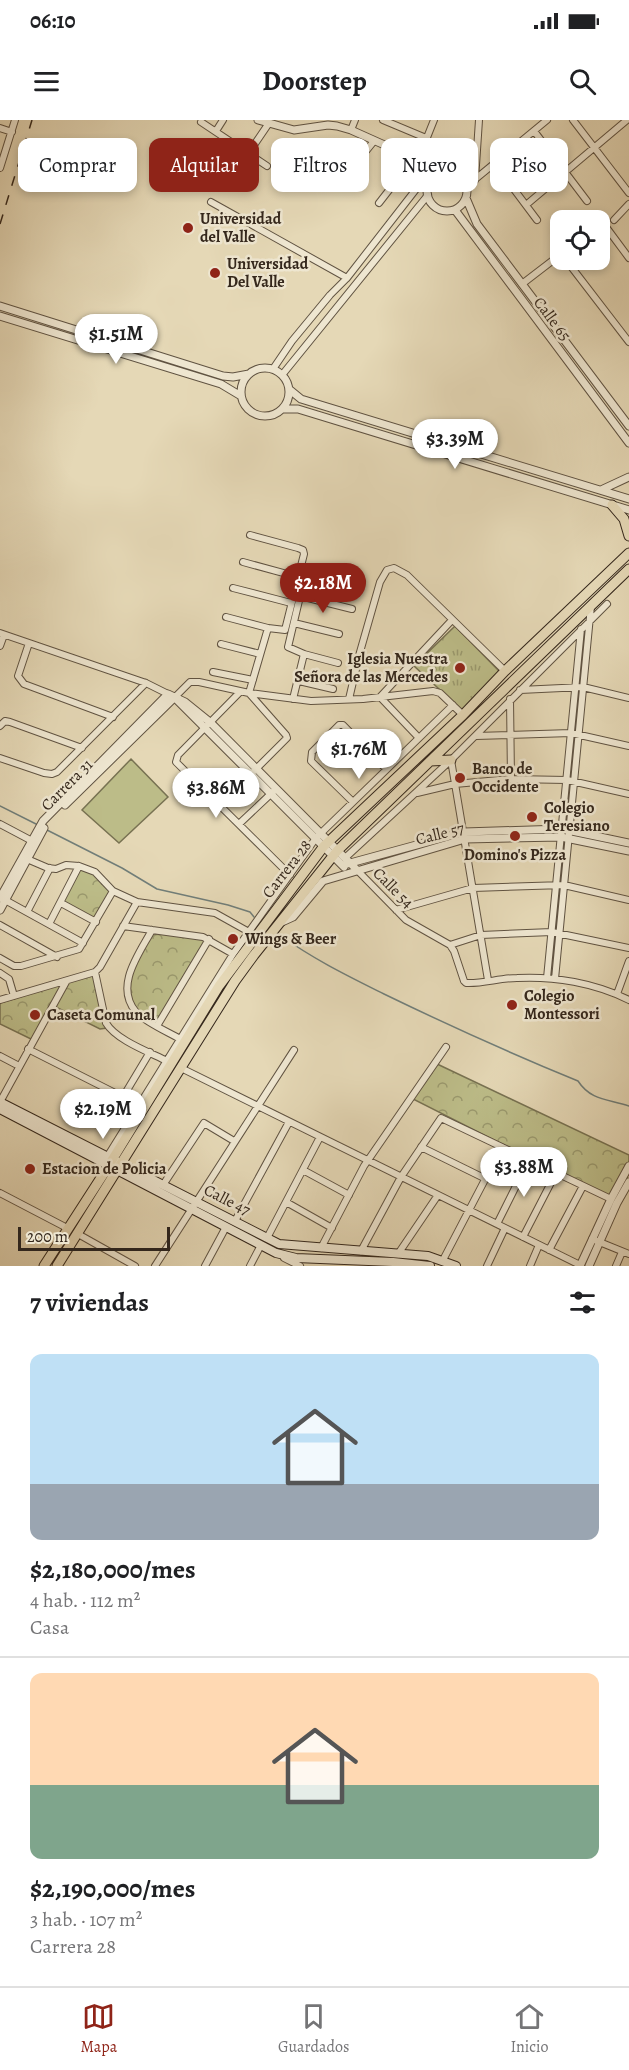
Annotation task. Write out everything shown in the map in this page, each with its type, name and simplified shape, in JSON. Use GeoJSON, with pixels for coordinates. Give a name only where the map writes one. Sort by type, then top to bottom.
{"type":"FeatureCollection","features":[{"type":"Feature","properties":{"kind":"main road"},"geometry":{"type":"LineString","coordinates":[[612,505],[624,519],[629,536]]}},
{"type":"Feature","properties":{"kind":"main road"},"geometry":{"type":"LineString","coordinates":[[627,554],[629,541]]}},
{"type":"Feature","properties":{"kind":"main road","name":"Carrera 28"},"geometry":{"type":"LineString","coordinates":[[73,1232],[173,1055],[231,968],[326,844],[463,715],[505,671],[627,554]]}},
{"type":"Feature","properties":{"kind":"main road","name":"Carrera 28"},"geometry":{"type":"LineString","coordinates":[[44,1266],[92,1211],[113,1164],[181,1068],[236,981],[335,853],[628,571]]}},
{"type":"Feature","properties":{"kind":"main road"},"geometry":{"type":"LineString","coordinates":[[430,761],[452,760]]}},
{"type":"Feature","properties":{"kind":"main road","name":"Calle 47"},"geometry":{"type":"LineString","coordinates":[[0,1102],[113,1164],[163,1185],[226,1227],[264,1242],[361,1251],[430,1266]]}},
{"type":"Feature","properties":{"kind":"main road","name":"Calle 47"},"geometry":{"type":"LineString","coordinates":[[0,1109],[193,1204],[235,1221],[276,1253],[296,1258],[394,1260],[428,1256],[456,1266]]}},
{"type":"Feature","properties":{"kind":"main road"},"geometry":{"type":"LineString","coordinates":[[57,1266],[73,1232]]}},
{"type":"Feature","properties":{"kind":"street"},"geometry":{"type":"LineString","coordinates":[[0,168],[15,120]]}},
{"type":"Feature","properties":{"kind":"street"},"geometry":{"type":"LineString","coordinates":[[216,131],[223,120]]}},
{"type":"Feature","properties":{"kind":"street"},"geometry":{"type":"LineString","coordinates":[[258,120],[285,124],[294,130],[328,125],[351,130],[381,144]]}},
{"type":"Feature","properties":{"kind":"street"},"geometry":{"type":"LineString","coordinates":[[351,130],[356,120]]}},
{"type":"Feature","properties":{"kind":"street"},"geometry":{"type":"LineString","coordinates":[[383,120],[426,138],[434,120]]}},
{"type":"Feature","properties":{"kind":"street"},"geometry":{"type":"LineString","coordinates":[[478,138],[479,120]]}},
{"type":"Feature","properties":{"kind":"street"},"geometry":{"type":"LineString","coordinates":[[526,138],[547,120]]}},
{"type":"Feature","properties":{"kind":"street"},"geometry":{"type":"LineString","coordinates":[[573,120],[629,193]]}},
{"type":"Feature","properties":{"kind":"street"},"geometry":{"type":"LineString","coordinates":[[568,169],[627,120]]}},
{"type":"Feature","properties":{"kind":"street"},"geometry":{"type":"LineString","coordinates":[[201,122],[226,138]]}},
{"type":"Feature","properties":{"kind":"street"},"geometry":{"type":"LineString","coordinates":[[259,138],[269,123]]}},
{"type":"Feature","properties":{"kind":"street"},"geometry":{"type":"LineString","coordinates":[[0,128],[12,132]]}},
{"type":"Feature","properties":{"kind":"street"},"geometry":{"type":"LineString","coordinates":[[534,131],[539,138]]}},
{"type":"Feature","properties":{"kind":"street"},"geometry":{"type":"LineString","coordinates":[[369,147],[374,141]]}},
{"type":"Feature","properties":{"kind":"street"},"geometry":{"type":"LineString","coordinates":[[259,161],[267,166]]}},
{"type":"Feature","properties":{"kind":"street"},"geometry":{"type":"LineString","coordinates":[[478,178],[490,168]]}},
{"type":"Feature","properties":{"kind":"street"},"geometry":{"type":"LineString","coordinates":[[568,176],[587,201]]}},
{"type":"Feature","properties":{"kind":"street"},"geometry":{"type":"LineString","coordinates":[[379,203],[388,192]]}},
{"type":"Feature","properties":{"kind":"street"},"geometry":{"type":"LineString","coordinates":[[273,369],[292,341],[347,278],[414,192]]}},
{"type":"Feature","properties":{"kind":"street"},"geometry":{"type":"LineString","coordinates":[[428,192],[432,204],[447,211],[455,210],[462,205],[466,192]]}},
{"type":"Feature","properties":{"kind":"street"},"geometry":{"type":"LineString","coordinates":[[516,192],[537,220]]}},
{"type":"Feature","properties":{"kind":"street"},"geometry":{"type":"LineString","coordinates":[[526,205],[541,192]]}},
{"type":"Feature","properties":{"kind":"street"},"geometry":{"type":"LineString","coordinates":[[282,375],[428,195]]}},
{"type":"Feature","properties":{"kind":"street","name":"Calle 65"},"geometry":{"type":"LineString","coordinates":[[466,198],[477,224],[629,426]]}},
{"type":"Feature","properties":{"kind":"street"},"geometry":{"type":"LineString","coordinates":[[211,202],[347,278]]}},
{"type":"Feature","properties":{"kind":"street"},"geometry":{"type":"LineString","coordinates":[[614,220],[629,204]]}},
{"type":"Feature","properties":{"kind":"street","name":"Calle 65"},"geometry":{"type":"LineString","coordinates":[[455,210],[629,443]]}},
{"type":"Feature","properties":{"kind":"street"},"geometry":{"type":"LineString","coordinates":[[610,232],[629,258]]}},
{"type":"Feature","properties":{"kind":"street"},"geometry":{"type":"LineString","coordinates":[[522,284],[550,262]]}},
{"type":"Feature","properties":{"kind":"street"},"geometry":{"type":"LineString","coordinates":[[574,270],[629,342]]}},
{"type":"Feature","properties":{"kind":"street"},"geometry":{"type":"LineString","coordinates":[[0,306],[223,376],[249,374],[263,368],[273,369],[282,375],[290,390],[289,399],[283,409],[271,416],[258,415],[247,408],[241,396],[242,384],[249,374]]}},
{"type":"Feature","properties":{"kind":"street"},"geometry":{"type":"LineString","coordinates":[[0,316],[221,384],[241,396]]}},
{"type":"Feature","properties":{"kind":"street"},"geometry":{"type":"LineString","coordinates":[[290,390],[301,399],[629,499]]}},
{"type":"Feature","properties":{"kind":"street"},"geometry":{"type":"LineString","coordinates":[[283,409],[298,409],[629,510]]}},
{"type":"Feature","properties":{"kind":"street"},"geometry":{"type":"LineString","coordinates":[[601,490],[629,477]]}},
{"type":"Feature","properties":{"kind":"street"},"geometry":{"type":"LineString","coordinates":[[226,617],[285,630],[304,554],[303,550],[250,535]]}},
{"type":"Feature","properties":{"kind":"street"},"geometry":{"type":"LineString","coordinates":[[243,562],[298,577]]}},
{"type":"Feature","properties":{"kind":"street"},"geometry":{"type":"LineString","coordinates":[[338,663],[288,647],[306,570],[311,567],[362,582]]}},
{"type":"Feature","properties":{"kind":"street"},"geometry":{"type":"LineString","coordinates":[[349,699],[380,582],[387,570],[394,568],[401,571],[505,671]]}},
{"type":"Feature","properties":{"kind":"street"},"geometry":{"type":"LineString","coordinates":[[233,588],[291,603]]}},
{"type":"Feature","properties":{"kind":"street"},"geometry":{"type":"LineString","coordinates":[[300,596],[352,609]]}},
{"type":"Feature","properties":{"kind":"street"},"geometry":{"type":"LineString","coordinates":[[346,862],[452,760],[510,699],[607,604]]}},
{"type":"Feature","properties":{"kind":"street"},"geometry":{"type":"LineString","coordinates":[[547,978],[556,885],[574,781],[591,606]]}},
{"type":"Feature","properties":{"kind":"street"},"geometry":{"type":"LineString","coordinates":[[380,697],[452,620]]}},
{"type":"Feature","properties":{"kind":"street"},"geometry":{"type":"LineString","coordinates":[[294,623],[339,634]]}},
{"type":"Feature","properties":{"kind":"street"},"geometry":{"type":"LineString","coordinates":[[249,693],[268,628]]}},
{"type":"Feature","properties":{"kind":"street"},"geometry":{"type":"LineString","coordinates":[[555,979],[564,885],[567,780],[581,629]]}},
{"type":"Feature","properties":{"kind":"street"},"geometry":{"type":"LineString","coordinates":[[0,646],[2,634]]}},
{"type":"Feature","properties":{"kind":"street","name":"Calle 54"},"geometry":{"type":"LineString","coordinates":[[2,634],[146,683],[185,702],[354,872],[406,920],[450,945]]}},
{"type":"Feature","properties":{"kind":"street"},"geometry":{"type":"LineString","coordinates":[[29,643],[18,676],[20,681],[113,717]]}},
{"type":"Feature","properties":{"kind":"street"},"geometry":{"type":"LineString","coordinates":[[221,644],[260,654]]}},
{"type":"Feature","properties":{"kind":"street"},"geometry":{"type":"LineString","coordinates":[[293,699],[304,654]]}},
{"type":"Feature","properties":{"kind":"street"},"geometry":{"type":"LineString","coordinates":[[213,672],[253,680]]}},
{"type":"Feature","properties":{"kind":"street"},"geometry":{"type":"LineString","coordinates":[[299,681],[333,689]]}},
{"type":"Feature","properties":{"kind":"street"},"geometry":{"type":"LineString","coordinates":[[171,695],[190,682],[240,692],[311,701],[437,691],[463,715]]}},
{"type":"Feature","properties":{"kind":"street","name":"Carrera 31"},"geometry":{"type":"LineString","coordinates":[[0,758],[52,774],[57,772],[146,683]]}},
{"type":"Feature","properties":{"kind":"street"},"geometry":{"type":"LineString","coordinates":[[519,690],[583,687],[629,698]]}},
{"type":"Feature","properties":{"kind":"street"},"geometry":{"type":"LineString","coordinates":[[240,692],[178,755],[176,762],[290,875]]}},
{"type":"Feature","properties":{"kind":"street"},"geometry":{"type":"LineString","coordinates":[[249,693],[287,738],[254,771]]}},
{"type":"Feature","properties":{"kind":"street","name":"Carrera 31"},"geometry":{"type":"LineString","coordinates":[[0,910],[3,899],[44,824],[171,695]]}},
{"type":"Feature","properties":{"kind":"street"},"geometry":{"type":"LineString","coordinates":[[380,697],[419,738]]}},
{"type":"Feature","properties":{"kind":"street"},"geometry":{"type":"LineString","coordinates":[[510,699],[511,779]]}},
{"type":"Feature","properties":{"kind":"street","name":"Carrera 28"},"geometry":{"type":"LineString","coordinates":[[113,1164],[180,1039],[233,954],[318,836],[453,705]]}},
{"type":"Feature","properties":{"kind":"street"},"geometry":{"type":"LineString","coordinates":[[2,724],[82,748]]}},
{"type":"Feature","properties":{"kind":"street"},"geometry":{"type":"LineString","coordinates":[[353,802],[311,761],[312,752],[343,724],[386,769]]}},
{"type":"Feature","properties":{"kind":"street"},"geometry":{"type":"LineString","coordinates":[[475,736],[571,733],[629,746]]}},
{"type":"Feature","properties":{"kind":"street"},"geometry":{"type":"LineString","coordinates":[[452,760],[488,980]]}},
{"type":"Feature","properties":{"kind":"street"},"geometry":{"type":"LineString","coordinates":[[415,794],[455,784],[511,779],[567,780],[629,794]]}},
{"type":"Feature","properties":{"kind":"street"},"geometry":{"type":"LineString","coordinates":[[239,824],[274,791]]}},
{"type":"Feature","properties":{"kind":"street"},"geometry":{"type":"LineString","coordinates":[[1,827],[34,842]]}},
{"type":"Feature","properties":{"kind":"street","name":"Calle 57"},"geometry":{"type":"LineString","coordinates":[[565,833],[629,851]]}},
{"type":"Feature","properties":{"kind":"street","name":"Calle 57"},"geometry":{"type":"LineString","coordinates":[[346,862],[464,836],[565,833],[629,843]]}},
{"type":"Feature","properties":{"kind":"street","name":"Calle 57"},"geometry":{"type":"LineString","coordinates":[[279,924],[293,917],[323,881],[464,836]]}},
{"type":"Feature","properties":{"kind":"street","name":"Carrera 31"},"geometry":{"type":"LineString","coordinates":[[3,899],[27,859],[34,842]]}},
{"type":"Feature","properties":{"kind":"street"},"geometry":{"type":"LineString","coordinates":[[27,859],[50,868],[66,865],[80,866],[94,872],[113,891],[137,902],[215,913],[249,932]]}},
{"type":"Feature","properties":{"kind":"street"},"geometry":{"type":"LineString","coordinates":[[49,924],[80,866]]}},
{"type":"Feature","properties":{"kind":"street"},"geometry":{"type":"LineString","coordinates":[[27,912],[50,868]]}},
{"type":"Feature","properties":{"kind":"street"},"geometry":{"type":"LineString","coordinates":[[396,910],[473,888],[564,885],[629,900]]}},
{"type":"Feature","properties":{"kind":"street"},"geometry":{"type":"LineString","coordinates":[[0,958],[14,966],[21,966],[57,957],[81,946],[113,891]]}},
{"type":"Feature","properties":{"kind":"street"},"geometry":{"type":"LineString","coordinates":[[3,899],[49,924],[81,946]]}},
{"type":"Feature","properties":{"kind":"street"},"geometry":{"type":"LineString","coordinates":[[0,999],[95,972],[137,902]]}},
{"type":"Feature","properties":{"kind":"street"},"geometry":{"type":"LineString","coordinates":[[61,903],[96,922]]}},
{"type":"Feature","properties":{"kind":"street"},"geometry":{"type":"LineString","coordinates":[[0,925],[57,957]]}},
{"type":"Feature","properties":{"kind":"street"},"geometry":{"type":"LineString","coordinates":[[123,926],[209,939],[233,954]]}},
{"type":"Feature","properties":{"kind":"street"},"geometry":{"type":"LineString","coordinates":[[152,930],[130,972],[127,991],[129,1000],[136,1012],[180,1039]]}},
{"type":"Feature","properties":{"kind":"street"},"geometry":{"type":"LineString","coordinates":[[629,948],[552,932],[481,935],[450,945],[464,981],[470,984],[488,980],[547,978],[587,985],[629,1000]]}},
{"type":"Feature","properties":{"kind":"street"},"geometry":{"type":"LineString","coordinates":[[158,1026],[209,939]]}},
{"type":"Feature","properties":{"kind":"street"},"geometry":{"type":"LineString","coordinates":[[617,994],[629,961]]}},
{"type":"Feature","properties":{"kind":"street"},"geometry":{"type":"LineString","coordinates":[[95,972],[109,1028],[116,1035],[150,1052],[173,1055]]}},
{"type":"Feature","properties":{"kind":"street"},"geometry":{"type":"LineString","coordinates":[[0,973],[9,979],[14,996]]}},
{"type":"Feature","properties":{"kind":"street"},"geometry":{"type":"LineString","coordinates":[[0,1102],[66,981]]}},
{"type":"Feature","properties":{"kind":"street"},"geometry":{"type":"LineString","coordinates":[[321,1248],[368,1161],[446,1047]]}},
{"type":"Feature","properties":{"kind":"street"},"geometry":{"type":"LineString","coordinates":[[28,1049],[123,1098],[150,1052]]}},
{"type":"Feature","properties":{"kind":"street"},"geometry":{"type":"LineString","coordinates":[[155,1266],[294,1050]]}},
{"type":"Feature","properties":{"kind":"street"},"geometry":{"type":"LineString","coordinates":[[0,1056],[19,1066]]}},
{"type":"Feature","properties":{"kind":"street"},"geometry":{"type":"LineString","coordinates":[[181,1068],[580,1266],[629,1166]]}},
{"type":"Feature","properties":{"kind":"street"},"geometry":{"type":"LineString","coordinates":[[361,1251],[401,1177],[441,1118],[611,1199]]}},
{"type":"Feature","properties":{"kind":"street"},"geometry":{"type":"LineString","coordinates":[[235,1221],[289,1122]]}},
{"type":"Feature","properties":{"kind":"street"},"geometry":{"type":"LineString","coordinates":[[163,1185],[204,1123],[234,1141]]}},
{"type":"Feature","properties":{"kind":"street"},"geometry":{"type":"LineString","coordinates":[[250,1266],[320,1137]]}},
{"type":"Feature","properties":{"kind":"street"},"geometry":{"type":"LineString","coordinates":[[421,1147],[486,1179]]}},
{"type":"Feature","properties":{"kind":"street"},"geometry":{"type":"LineString","coordinates":[[443,1260],[502,1147]]}},
{"type":"Feature","properties":{"kind":"street"},"geometry":{"type":"LineString","coordinates":[[497,1224],[529,1160]]}},
{"type":"Feature","properties":{"kind":"street"},"geometry":{"type":"LineString","coordinates":[[303,1170],[349,1195]]}},
{"type":"Feature","properties":{"kind":"street"},"geometry":{"type":"LineString","coordinates":[[523,1237],[556,1173]]}},
{"type":"Feature","properties":{"kind":"street"},"geometry":{"type":"LineString","coordinates":[[589,1266],[617,1203],[629,1182]]}},
{"type":"Feature","properties":{"kind":"street"},"geometry":{"type":"LineString","coordinates":[[549,1250],[584,1186]]}},
{"type":"Feature","properties":{"kind":"street"},"geometry":{"type":"LineString","coordinates":[[0,1193],[135,1266]]}},
{"type":"Feature","properties":{"kind":"street"},"geometry":{"type":"LineString","coordinates":[[394,1260],[438,1195]]}},
{"type":"Feature","properties":{"kind":"street"},"geometry":{"type":"LineString","coordinates":[[286,1202],[332,1228]]}},
{"type":"Feature","properties":{"kind":"street"},"geometry":{"type":"LineString","coordinates":[[205,1266],[226,1227]]}},
{"type":"Feature","properties":{"kind":"street"},"geometry":{"type":"LineString","coordinates":[[487,1266],[505,1228]]}},
{"type":"Feature","properties":{"kind":"street"},"geometry":{"type":"LineString","coordinates":[[592,1239],[626,1253],[616,1266]]}},
{"type":"Feature","properties":{"kind":"street"},"geometry":{"type":"LineString","coordinates":[[530,1266],[539,1245]]}},
{"type":"Feature","properties":{"kind":"street","name":"Calle 47"},"geometry":{"type":"LineString","coordinates":[[276,1253],[297,1265]]}},
{"type":"Feature","properties":{"kind":"green space"},"geometry":{"type":"Polygon","coordinates":[[[455,626],[500,672],[463,711],[414,666],[455,626]]]}},
{"type":"Feature","properties":{"kind":"green space"},"geometry":{"type":"Polygon","coordinates":[[[131,759],[168,797],[119,843],[82,810],[131,759]]]}},
{"type":"Feature","properties":{"kind":"green space"},"geometry":{"type":"Polygon","coordinates":[[[79,866],[95,872],[113,891],[96,922],[62,903],[79,866]]]}},
{"type":"Feature","properties":{"kind":"green space"},"geometry":{"type":"Polygon","coordinates":[[[152,930],[209,939],[157,1026],[142,1015],[133,1004],[129,993],[132,970],[152,930]]]}},
{"type":"Feature","properties":{"kind":"green space"},"geometry":{"type":"Polygon","coordinates":[[[94,974],[107,1028],[100,1029],[52,1005],[33,1040],[0,1024],[0,1003],[94,974]]]}},
{"type":"Feature","properties":{"kind":"green space"},"geometry":{"type":"Polygon","coordinates":[[[435,1063],[629,1155],[629,1166],[611,1199],[411,1098],[435,1063]]]}},
{"type":"Feature","properties":{"kind":"waterway"},"geometry":{"type":"LineString","coordinates":[[0,806],[38,825]]}},
{"type":"Feature","properties":{"kind":"waterway"},"geometry":{"type":"LineString","coordinates":[[47,830],[122,868],[157,889],[228,905],[250,912],[254,917]]}},
{"type":"Feature","properties":{"kind":"waterway"},"geometry":{"type":"LineString","coordinates":[[280,935],[344,974],[384,994],[578,1081],[583,1088],[595,1096],[629,1106]]}},
{"type":"Feature","properties":{"kind":"railway"},"geometry":{"type":"LineString","coordinates":[[0,224],[32,120]]}},
{"type":"Feature","properties":{"kind":"place","name":"Universidad del Valle"},"geometry":{"type":"Point","coordinates":[188,228]}},
{"type":"Feature","properties":{"kind":"place","name":"Universidad Del Valle"},"geometry":{"type":"Point","coordinates":[215,273]}},
{"type":"Feature","properties":{"kind":"place","name":"Iglesia Nuestra Señora de las Mercedes"},"geometry":{"type":"Point","coordinates":[460,668]}},
{"type":"Feature","properties":{"kind":"place","name":"Banco de Occidente"},"geometry":{"type":"Point","coordinates":[460,778]}},
{"type":"Feature","properties":{"kind":"place","name":"Colegio Teresiano"},"geometry":{"type":"Point","coordinates":[532,817]}},
{"type":"Feature","properties":{"kind":"place","name":"Domino's Pizza"},"geometry":{"type":"Point","coordinates":[515,836]}},
{"type":"Feature","properties":{"kind":"place","name":"Wings & Beer"},"geometry":{"type":"Point","coordinates":[233,939]}},
{"type":"Feature","properties":{"kind":"place","name":"Colegio Montessori"},"geometry":{"type":"Point","coordinates":[512,1005]}},
{"type":"Feature","properties":{"kind":"place","name":"Caseta Comunal"},"geometry":{"type":"Point","coordinates":[35,1015]}},
{"type":"Feature","properties":{"kind":"place","name":"Estacion de Policia"},"geometry":{"type":"Point","coordinates":[30,1169]}}]}
